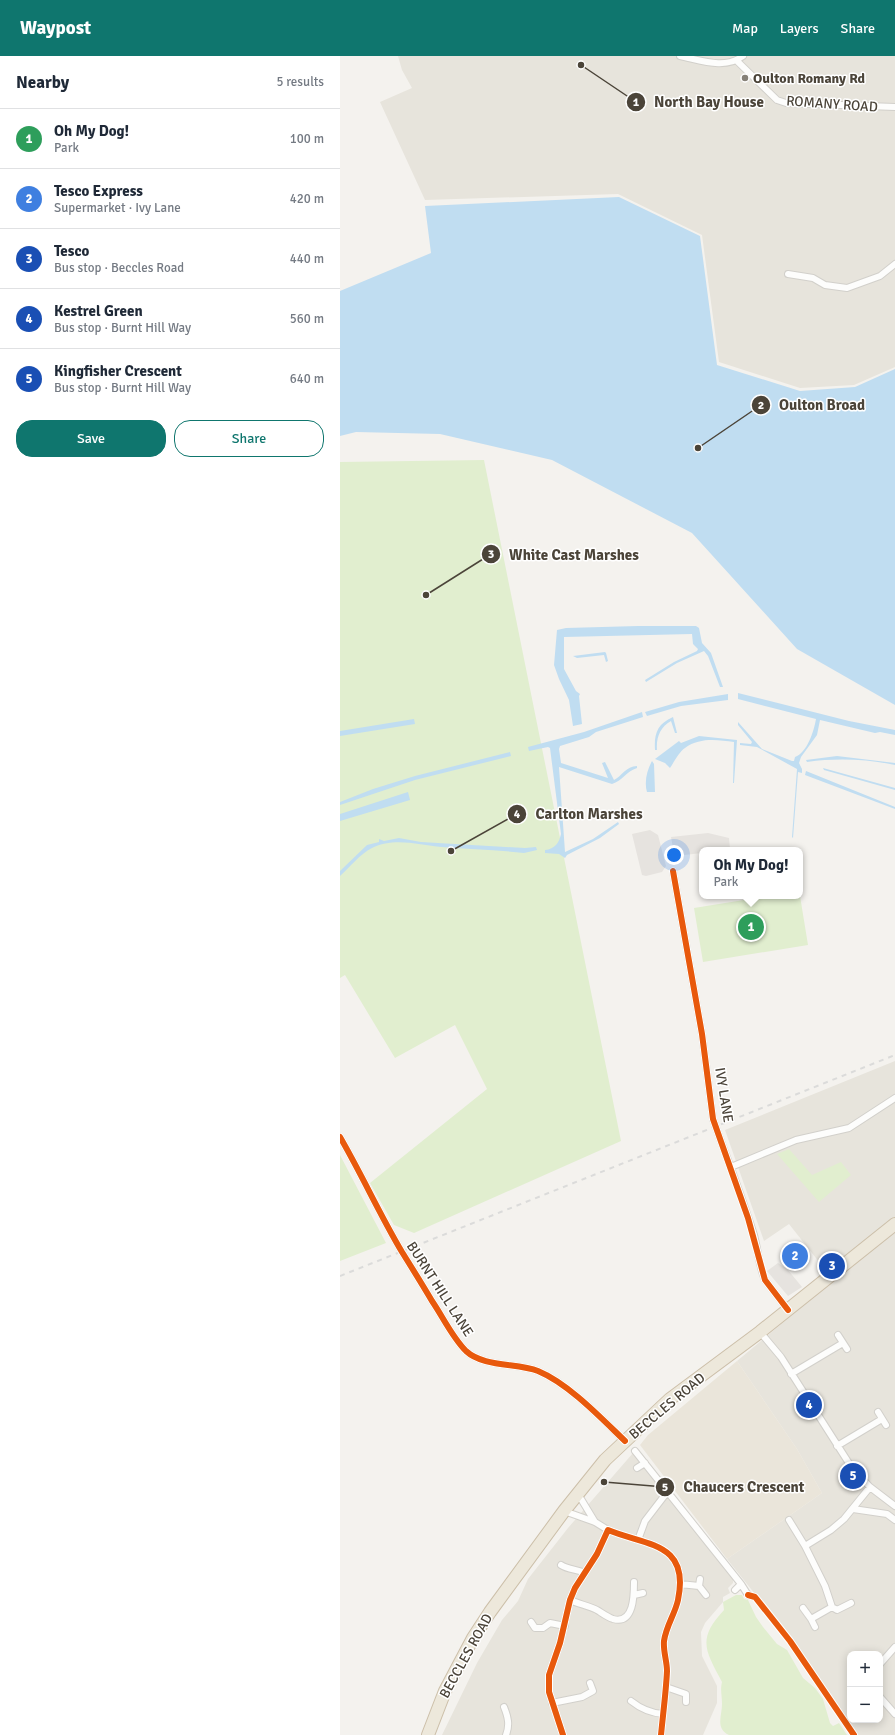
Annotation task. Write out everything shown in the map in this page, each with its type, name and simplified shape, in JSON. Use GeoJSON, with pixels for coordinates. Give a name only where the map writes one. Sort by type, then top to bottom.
{"type":"FeatureCollection","features":[{"type":"Feature","properties":{"kind":"highway","name":"BECCLES ROAD"},"geometry":{"type":"LineString","coordinates":[[428,1735],[445,1691],[473,1638],[512,1580],[564,1511],[606,1460],[670,1399],[760,1332],[895,1224]]}},
{"type":"Feature","properties":{"kind":"street"},"geometry":{"type":"LineString","coordinates":[[680,56],[719,64],[737,61],[744,56]]}},
{"type":"Feature","properties":{"kind":"street","name":"ROMANY ROAD"},"geometry":{"type":"LineString","coordinates":[[737,61],[777,100],[786,103],[895,108]]}},
{"type":"Feature","properties":{"kind":"street"},"geometry":{"type":"LineString","coordinates":[[788,274],[812,278],[825,285],[846,288],[880,276],[895,264]]}},
{"type":"Feature","properties":{"kind":"street","name":"IVY LANE"},"geometry":{"type":"LineString","coordinates":[[673,871],[702,1034],[713,1119],[731,1167],[756,1244],[762,1274],[788,1310]]}},
{"type":"Feature","properties":{"kind":"street"},"geometry":{"type":"LineString","coordinates":[[731,1167],[796,1140],[849,1128],[895,1098]]}},
{"type":"Feature","properties":{"kind":"street","name":"BURNT HILL LANE"},"geometry":{"type":"LineString","coordinates":[[340,1137],[401,1251],[455,1337],[466,1351],[474,1356],[486,1360],[537,1371],[553,1379],[596,1413],[625,1441]]}},
{"type":"Feature","properties":{"kind":"street"},"geometry":{"type":"LineString","coordinates":[[760,1332],[781,1357],[852,1468],[870,1487],[895,1506]]}},
{"type":"Feature","properties":{"kind":"street"},"geometry":{"type":"LineString","coordinates":[[838,1335],[847,1349]]}},
{"type":"Feature","properties":{"kind":"street"},"geometry":{"type":"LineString","coordinates":[[791,1374],[843,1342]]}},
{"type":"Feature","properties":{"kind":"street"},"geometry":{"type":"LineString","coordinates":[[878,1412],[886,1425]]}},
{"type":"Feature","properties":{"kind":"street"},"geometry":{"type":"LineString","coordinates":[[837,1446],[882,1419]]}},
{"type":"Feature","properties":{"kind":"street"},"geometry":{"type":"LineString","coordinates":[[635,1451],[748,1594]]}},
{"type":"Feature","properties":{"kind":"street"},"geometry":{"type":"LineString","coordinates":[[637,1468],[645,1463]]}},
{"type":"Feature","properties":{"kind":"street"},"geometry":{"type":"LineString","coordinates":[[805,1546],[831,1530],[844,1519],[870,1487]]}},
{"type":"Feature","properties":{"kind":"street"},"geometry":{"type":"LineString","coordinates":[[638,1540],[645,1521],[668,1491]]}},
{"type":"Feature","properties":{"kind":"street"},"geometry":{"type":"LineString","coordinates":[[578,1494],[595,1522]]}},
{"type":"Feature","properties":{"kind":"street"},"geometry":{"type":"LineString","coordinates":[[853,1509],[888,1514],[895,1520]]}},
{"type":"Feature","properties":{"kind":"street"},"geometry":{"type":"LineString","coordinates":[[564,1511],[595,1522],[624,1537],[652,1543],[670,1555],[678,1569],[680,1584],[677,1602],[664,1643],[667,1670],[661,1735]]}},
{"type":"Feature","properties":{"kind":"street"},"geometry":{"type":"LineString","coordinates":[[789,1520],[805,1546],[832,1607],[837,1610],[851,1603]]}},
{"type":"Feature","properties":{"kind":"street"},"geometry":{"type":"LineString","coordinates":[[563,1735],[549,1692],[549,1675],[565,1626],[570,1600],[575,1588],[597,1554],[608,1530]]}},
{"type":"Feature","properties":{"kind":"street"},"geometry":{"type":"LineString","coordinates":[[561,1565],[568,1572],[577,1569],[584,1574]]}},
{"type":"Feature","properties":{"kind":"street"},"geometry":{"type":"LineString","coordinates":[[700,1579],[699,1586],[706,1595]]}},
{"type":"Feature","properties":{"kind":"street"},"geometry":{"type":"LineString","coordinates":[[570,1600],[596,1610],[615,1620],[626,1616],[630,1612],[634,1594],[634,1582]]}},
{"type":"Feature","properties":{"kind":"street"},"geometry":{"type":"LineString","coordinates":[[680,1584],[699,1586]]}},
{"type":"Feature","properties":{"kind":"street"},"geometry":{"type":"LineString","coordinates":[[735,1590],[741,1584]]}},
{"type":"Feature","properties":{"kind":"street"},"geometry":{"type":"LineString","coordinates":[[634,1594],[642,1593]]}},
{"type":"Feature","properties":{"kind":"street"},"geometry":{"type":"LineString","coordinates":[[811,1619],[832,1607]]}},
{"type":"Feature","properties":{"kind":"street"},"geometry":{"type":"LineString","coordinates":[[803,1608],[815,1627]]}},
{"type":"Feature","properties":{"kind":"street"},"geometry":{"type":"LineString","coordinates":[[531,1622],[533,1631],[543,1628],[550,1623],[565,1626]]}},
{"type":"Feature","properties":{"kind":"street"},"geometry":{"type":"LineString","coordinates":[[883,1661],[895,1647]]}},
{"type":"Feature","properties":{"kind":"street"},"geometry":{"type":"LineString","coordinates":[[590,1683],[593,1691]]}},
{"type":"Feature","properties":{"kind":"street"},"geometry":{"type":"LineString","coordinates":[[666,1687],[686,1694],[692,1691]]}},
{"type":"Feature","properties":{"kind":"street"},"geometry":{"type":"LineString","coordinates":[[552,1703],[582,1697],[593,1691],[600,1691]]}},
{"type":"Feature","properties":{"kind":"street"},"geometry":{"type":"LineString","coordinates":[[686,1694],[686,1702]]}},
{"type":"Feature","properties":{"kind":"street"},"geometry":{"type":"LineString","coordinates":[[883,1700],[895,1714]]}},
{"type":"Feature","properties":{"kind":"street"},"geometry":{"type":"LineString","coordinates":[[631,1701],[652,1714],[663,1714]]}},
{"type":"Feature","properties":{"kind":"street"},"geometry":{"type":"LineString","coordinates":[[504,1707],[508,1716],[509,1729],[506,1735]]}},
{"type":"Feature","properties":{"kind":"street"},"geometry":{"type":"LineString","coordinates":[[636,1715],[639,1707]]}},
{"type":"Feature","properties":{"kind":"street"},"geometry":{"type":"LineString","coordinates":[[508,1716],[515,1714]]}},
{"type":"Feature","properties":{"kind":"shaded area"},"geometry":{"type":"Polygon","coordinates":[[[398,56],[895,56],[895,367],[854,385],[800,388],[719,362],[702,235],[618,194],[425,200],[380,102],[412,88],[402,70],[398,56]]]}},
{"type":"Feature","properties":{"kind":"shaded area"},"geometry":{"type":"Polygon","coordinates":[[[650,830],[658,835],[666,866],[662,872],[646,876],[642,875],[632,834],[650,830]]]}},
{"type":"Feature","properties":{"kind":"shaded area"},"geometry":{"type":"Polygon","coordinates":[[[708,833],[729,838],[730,847],[699,847],[699,853],[684,855],[673,848],[671,837],[708,833]]]}},
{"type":"Feature","properties":{"kind":"shaded area"},"geometry":{"type":"Polygon","coordinates":[[[895,1061],[895,1217],[827,1272],[789,1224],[764,1241],[725,1130],[895,1061]]]}},
{"type":"Feature","properties":{"kind":"shaded area"},"geometry":{"type":"Polygon","coordinates":[[[895,1229],[895,1735],[858,1735],[849,1723],[883,1723],[883,1651],[847,1651],[847,1720],[806,1658],[727,1559],[822,1493],[797,1449],[737,1361],[895,1229]]]}},
{"type":"Feature","properties":{"kind":"shaded area"},"geometry":{"type":"Polygon","coordinates":[[[778,1263],[788,1270],[802,1287],[788,1296],[767,1271],[778,1263]]]}},
{"type":"Feature","properties":{"kind":"shaded area"},"geometry":{"type":"Polygon","coordinates":[[[737,1361],[797,1449],[822,1493],[727,1559],[640,1445],[648,1435],[737,1361]]]}},
{"type":"Feature","properties":{"kind":"shaded area"},"geometry":{"type":"Polygon","coordinates":[[[633,1453],[733,1579],[733,1583],[728,1588],[730,1593],[723,1597],[723,1602],[705,1623],[701,1632],[702,1656],[717,1686],[717,1703],[703,1735],[442,1735],[477,1663],[502,1620],[518,1601],[528,1579],[568,1528],[633,1453]]]}},
{"type":"Feature","properties":{"kind":"green space"},"geometry":{"type":"Polygon","coordinates":[[[484,460],[621,1141],[414,1233],[394,1225],[370,1183],[487,1089],[455,1025],[395,1058],[345,975],[340,978],[340,462],[484,460]]]}},
{"type":"Feature","properties":{"kind":"green space"},"geometry":{"type":"Polygon","coordinates":[[[750,899],[800,899],[808,945],[703,962],[694,908],[750,899]]]}},
{"type":"Feature","properties":{"kind":"green space"},"geometry":{"type":"Polygon","coordinates":[[[789,1149],[812,1175],[841,1162],[851,1175],[819,1202],[777,1154],[789,1149]]]}},
{"type":"Feature","properties":{"kind":"green space"},"geometry":{"type":"Polygon","coordinates":[[[340,1155],[386,1243],[340,1261],[340,1155]]]}},
{"type":"Feature","properties":{"kind":"green space"},"geometry":{"type":"Polygon","coordinates":[[[736,1595],[742,1595],[744,1599],[748,1600],[756,1617],[763,1627],[777,1644],[787,1650],[803,1678],[815,1688],[823,1699],[830,1723],[833,1726],[839,1723],[847,1735],[729,1735],[722,1729],[720,1721],[722,1682],[711,1661],[706,1645],[710,1629],[715,1620],[724,1610],[723,1602],[736,1595]]]}},
{"type":"Feature","properties":{"kind":"water"},"geometry":{"type":"Polygon","coordinates":[[[619,197],[700,236],[717,365],[800,391],[855,387],[895,369],[895,705],[797,649],[692,533],[552,460],[440,434],[356,432],[340,436],[340,291],[431,253],[425,206],[619,197]]]}},
{"type":"Feature","properties":{"kind":"water"},"geometry":{"type":"Polygon","coordinates":[[[696,626],[699,628],[702,643],[711,653],[723,687],[720,687],[708,656],[704,651],[677,663],[646,682],[645,680],[674,662],[697,651],[698,649],[693,644],[692,634],[564,637],[564,669],[576,691],[580,694],[582,724],[573,726],[569,700],[554,665],[557,630],[566,628],[696,626]]]}},
{"type":"Feature","properties":{"kind":"water"},"geometry":{"type":"Polygon","coordinates":[[[605,652],[608,661],[606,662],[604,655],[577,658],[573,656],[605,652]]]}},
{"type":"Feature","properties":{"kind":"water"},"geometry":{"type":"Polygon","coordinates":[[[738,693],[849,721],[895,730],[895,735],[880,732],[875,733],[820,720],[817,735],[801,757],[799,763],[802,773],[798,772],[793,838],[797,769],[757,747],[740,745],[740,743],[751,744],[752,742],[738,725],[738,722],[762,749],[794,761],[795,757],[803,751],[809,741],[816,719],[738,699],[738,693]]]}},
{"type":"Feature","properties":{"kind":"water"},"geometry":{"type":"Polygon","coordinates":[[[728,694],[728,700],[681,706],[647,716],[645,712],[679,702],[728,694]]]}},
{"type":"Feature","properties":{"kind":"water"},"geometry":{"type":"Polygon","coordinates":[[[642,712],[643,717],[596,732],[589,737],[560,746],[561,763],[608,778],[602,763],[605,762],[614,780],[627,769],[633,766],[637,766],[637,768],[630,771],[619,781],[612,784],[559,767],[565,852],[593,839],[618,822],[619,824],[600,838],[567,855],[565,858],[559,854],[545,853],[545,850],[556,845],[561,834],[550,748],[548,747],[529,751],[528,747],[584,732],[642,712]]]}},
{"type":"Feature","properties":{"kind":"water"},"geometry":{"type":"Polygon","coordinates":[[[673,717],[677,733],[675,733],[671,721],[667,723],[661,730],[657,741],[657,750],[655,750],[656,734],[660,726],[673,717]]]}},
{"type":"Feature","properties":{"kind":"water"},"geometry":{"type":"Polygon","coordinates":[[[414,719],[415,724],[340,736],[340,731],[414,719]]]}},
{"type":"Feature","properties":{"kind":"water"},"geometry":{"type":"Polygon","coordinates":[[[699,736],[737,740],[734,783],[734,742],[709,740],[697,742],[685,748],[670,768],[665,763],[655,759],[679,741],[681,743],[699,736]]]}},
{"type":"Feature","properties":{"kind":"water"},"geometry":{"type":"Polygon","coordinates":[[[510,752],[511,756],[415,780],[340,805],[340,802],[373,789],[415,776],[510,752]]]}},
{"type":"Feature","properties":{"kind":"water"},"geometry":{"type":"Polygon","coordinates":[[[837,756],[895,763],[895,765],[862,760],[807,762],[806,760],[837,756]]]}},
{"type":"Feature","properties":{"kind":"water"},"geometry":{"type":"Polygon","coordinates":[[[652,761],[654,764],[655,792],[647,792],[646,776],[652,761]]]}},
{"type":"Feature","properties":{"kind":"water"},"geometry":{"type":"Polygon","coordinates":[[[823,768],[895,788],[895,790],[824,770],[823,768]]]}},
{"type":"Feature","properties":{"kind":"water"},"geometry":{"type":"Polygon","coordinates":[[[806,771],[895,807],[895,809],[805,775],[806,771]]]}},
{"type":"Feature","properties":{"kind":"water"},"geometry":{"type":"Polygon","coordinates":[[[408,792],[410,800],[340,821],[340,814],[408,792]]]}},
{"type":"Feature","properties":{"kind":"water"},"geometry":{"type":"Polygon","coordinates":[[[399,838],[421,842],[525,848],[536,847],[537,850],[524,853],[398,842],[389,843],[372,848],[359,857],[340,876],[340,871],[367,845],[379,842],[379,839],[384,841],[399,838]]]}},
{"type":"Feature","properties":{"kind":"railway"},"geometry":{"type":"LineString","coordinates":[[340,1276],[895,1055]]}},
{"type":"Feature","properties":{"kind":"cycle path"},"geometry":{"type":"LineString","coordinates":[[673,871],[702,1034],[713,1119],[748,1218],[765,1280],[788,1310]]}},
{"type":"Feature","properties":{"kind":"cycle path"},"geometry":{"type":"LineString","coordinates":[[340,1137],[402,1252],[452,1333],[466,1351],[481,1360],[530,1368],[550,1377],[584,1402],[625,1441]]}},
{"type":"Feature","properties":{"kind":"cycle path"},"geometry":{"type":"LineString","coordinates":[[563,1735],[549,1692],[549,1675],[560,1643],[570,1600],[575,1588],[597,1554],[608,1530],[662,1549],[671,1557],[678,1567],[680,1581],[678,1600],[664,1641],[667,1671],[661,1735]]}},
{"type":"Feature","properties":{"kind":"cycle path"},"geometry":{"type":"LineString","coordinates":[[748,1595],[755,1597],[790,1641],[854,1735]]}},
{"type":"Feature","properties":{"kind":"place","name":"North Bay House"},"geometry":{"type":"Point","coordinates":[581,65]}},
{"type":"Feature","properties":{"kind":"place","name":"Oulton Romany Rd"},"geometry":{"type":"Point","coordinates":[745,78]}},
{"type":"Feature","properties":{"kind":"place","name":"Oulton Broad"},"geometry":{"type":"Point","coordinates":[698,448]}},
{"type":"Feature","properties":{"kind":"place","name":"White Cast Marshes"},"geometry":{"type":"Point","coordinates":[426,595]}},
{"type":"Feature","properties":{"kind":"place","name":"Carlton Marshes"},"geometry":{"type":"Point","coordinates":[451,851]}},
{"type":"Feature","properties":{"kind":"place","name":"Oh My Dog!"},"geometry":{"type":"Point","coordinates":[751,927]}},
{"type":"Feature","properties":{"kind":"place","name":"Tesco Express"},"geometry":{"type":"Point","coordinates":[795,1256]}},
{"type":"Feature","properties":{"kind":"place","name":"Tesco"},"geometry":{"type":"Point","coordinates":[832,1266]}},
{"type":"Feature","properties":{"kind":"place","name":"Kestrel Green"},"geometry":{"type":"Point","coordinates":[809,1405]}},
{"type":"Feature","properties":{"kind":"place","name":"Kingfisher Crescent"},"geometry":{"type":"Point","coordinates":[853,1476]}},
{"type":"Feature","properties":{"kind":"place","name":"Chaucers Crescent"},"geometry":{"type":"Point","coordinates":[604,1482]}}]}
